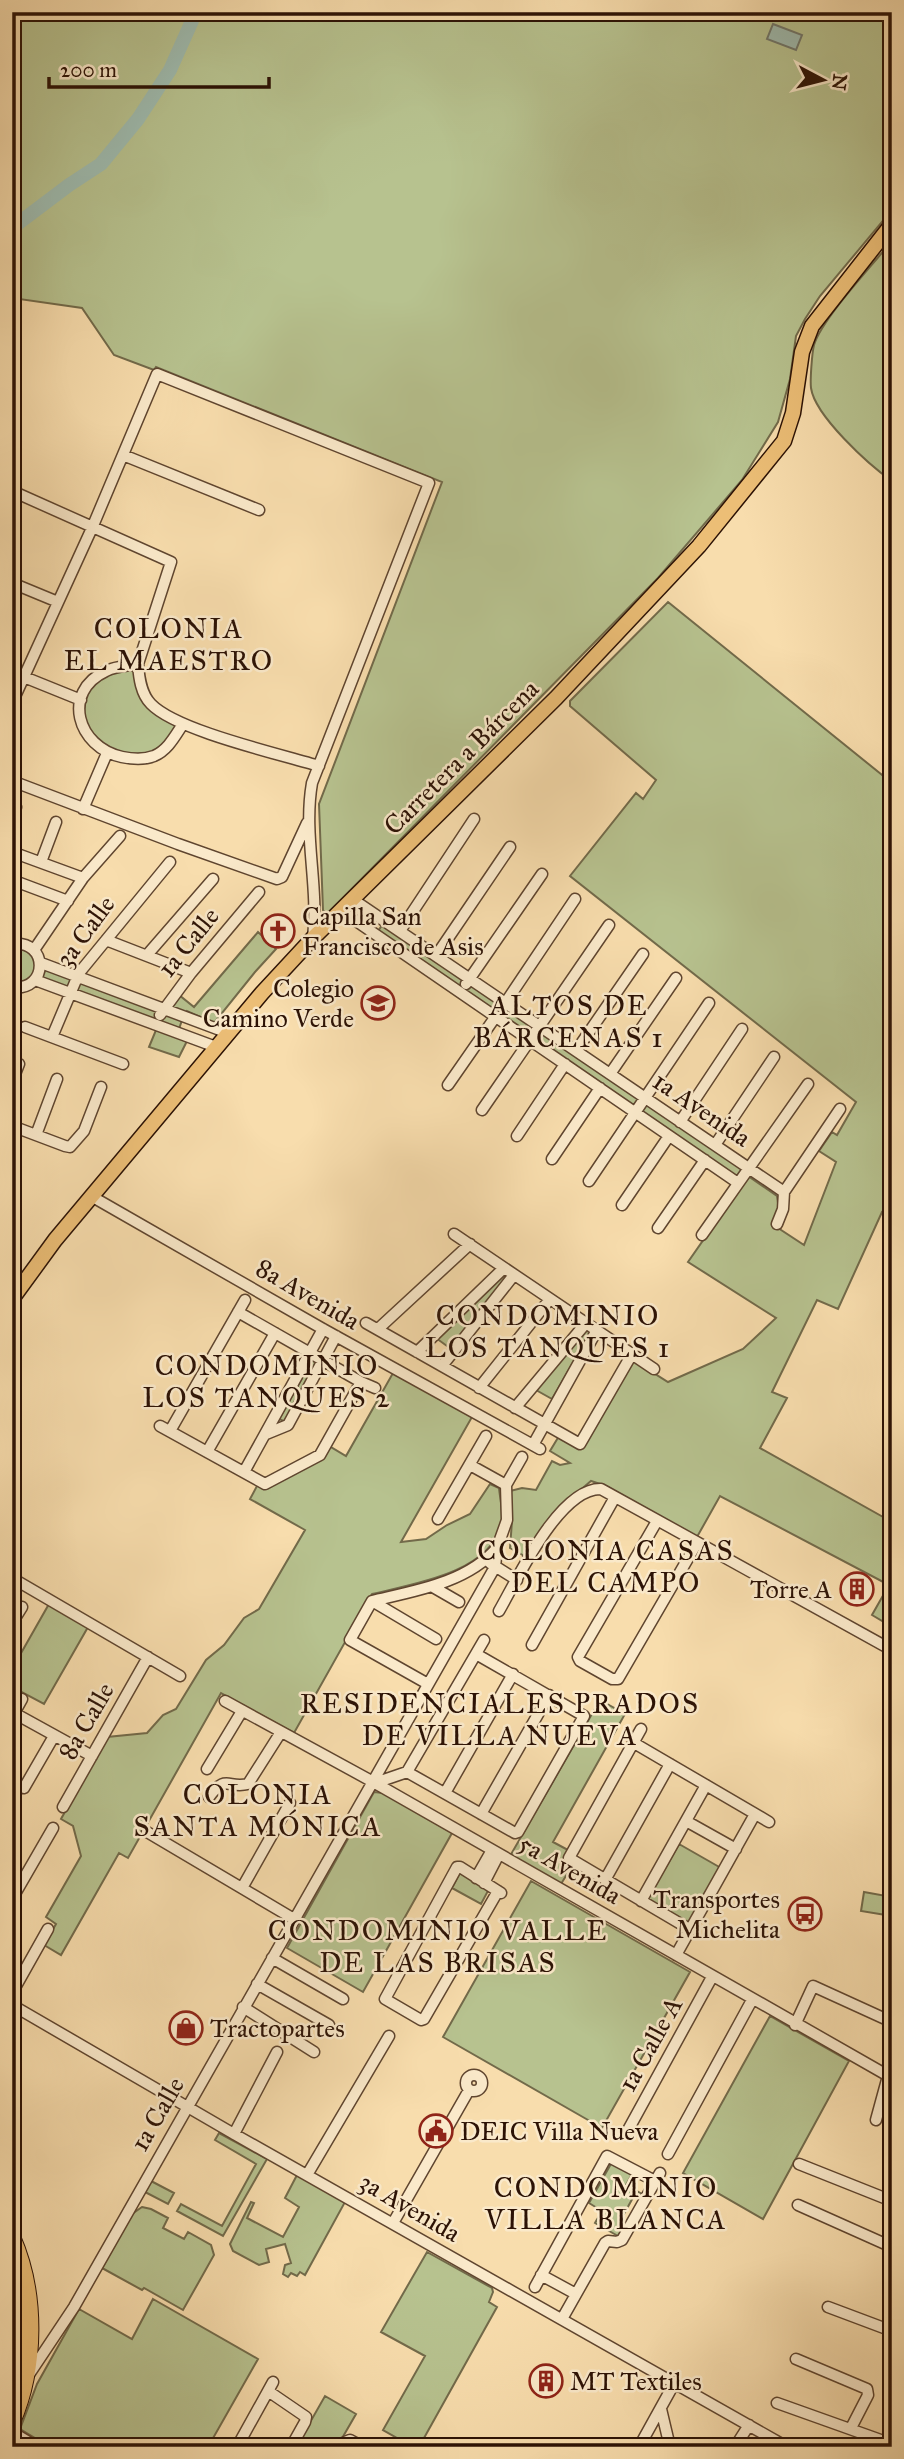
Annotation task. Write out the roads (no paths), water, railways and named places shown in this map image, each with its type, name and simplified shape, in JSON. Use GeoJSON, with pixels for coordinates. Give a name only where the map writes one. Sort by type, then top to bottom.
{"type":"FeatureCollection","features":[{"type":"Feature","properties":{"kind":"highway"},"geometry":{"type":"LineString","coordinates":[[12,2237],[25,2277],[35,2356],[19,2379]]}},
{"type":"Feature","properties":{"kind":"highway"},"geometry":{"type":"LineString","coordinates":[[12,2277],[19,2322],[19,2379],[12,2422]]}},
{"type":"Feature","properties":{"kind":"main road","name":"Carretera a Bárcena"},"geometry":{"type":"LineString","coordinates":[[12,1299],[91,1196],[313,937],[556,698],[656,594],[772,457],[784,441],[790,423],[802,352],[812,326],[892,224]]}},
{"type":"Feature","properties":{"kind":"street"},"geometry":{"type":"LineString","coordinates":[[12,703],[92,528],[157,374],[429,483],[312,783],[307,823],[316,900],[313,937]]}},
{"type":"Feature","properties":{"kind":"street"},"geometry":{"type":"LineString","coordinates":[[122,455],[259,510]]}},
{"type":"Feature","properties":{"kind":"street"},"geometry":{"type":"LineString","coordinates":[[12,491],[171,562],[138,664],[140,682],[149,702],[159,711],[183,724],[319,766]]}},
{"type":"Feature","properties":{"kind":"street"},"geometry":{"type":"LineString","coordinates":[[12,583],[58,602]]}},
{"type":"Feature","properties":{"kind":"street"},"geometry":{"type":"LineString","coordinates":[[138,664],[108,670],[97,676],[87,687],[81,700],[82,728],[89,739],[107,753],[132,759],[153,756],[169,745],[183,724]]}},
{"type":"Feature","properties":{"kind":"street"},"geometry":{"type":"LineString","coordinates":[[24,677],[81,700]]}},
{"type":"Feature","properties":{"kind":"street"},"geometry":{"type":"LineString","coordinates":[[83,809],[107,753]]}},
{"type":"Feature","properties":{"kind":"street"},"geometry":{"type":"LineString","coordinates":[[12,781],[277,879],[282,877],[307,823]]}},
{"type":"Feature","properties":{"kind":"street"},"geometry":{"type":"LineString","coordinates":[[400,931],[474,819]]}},
{"type":"Feature","properties":{"kind":"street"},"geometry":{"type":"LineString","coordinates":[[41,862],[56,822]]}},
{"type":"Feature","properties":{"kind":"street"},"geometry":{"type":"LineString","coordinates":[[34,950],[83,878],[120,836]]}},
{"type":"Feature","properties":{"kind":"street"},"geometry":{"type":"LineString","coordinates":[[436,956],[510,847]]}},
{"type":"Feature","properties":{"kind":"street"},"geometry":{"type":"LineString","coordinates":[[12,852],[83,878]]}},
{"type":"Feature","properties":{"kind":"street","name":"3a Calle"},"geometry":{"type":"LineString","coordinates":[[52,1037],[76,978],[170,862]]}},
{"type":"Feature","properties":{"kind":"street"},"geometry":{"type":"LineString","coordinates":[[461,992],[542,874]]}},
{"type":"Feature","properties":{"kind":"street"},"geometry":{"type":"LineString","coordinates":[[147,955],[212,879]]}},
{"type":"Feature","properties":{"kind":"street"},"geometry":{"type":"LineString","coordinates":[[12,880],[68,901]]}},
{"type":"Feature","properties":{"kind":"street","name":"1a Calle"},"geometry":{"type":"LineString","coordinates":[[155,1023],[191,973],[259,892]]}},
{"type":"Feature","properties":{"kind":"street","name":"1a Avenida"},"geometry":{"type":"LineString","coordinates":[[352,899],[784,1192]]}},
{"type":"Feature","properties":{"kind":"street"},"geometry":{"type":"LineString","coordinates":[[506,1002],[575,899]]}},
{"type":"Feature","properties":{"kind":"street","name":"1a Avenida"},"geometry":{"type":"LineString","coordinates":[[340,910],[738,1183]]}},
{"type":"Feature","properties":{"kind":"street"},"geometry":{"type":"LineString","coordinates":[[482,1110],[609,925]]}},
{"type":"Feature","properties":{"kind":"street"},"geometry":{"type":"LineString","coordinates":[[106,940],[191,973]]}},
{"type":"Feature","properties":{"kind":"street"},"geometry":{"type":"LineString","coordinates":[[12,944],[24,944],[34,950],[41,963],[76,978],[228,1033]]}},
{"type":"Feature","properties":{"kind":"street"},"geometry":{"type":"LineString","coordinates":[[576,1051],[643,954]]}},
{"type":"Feature","properties":{"kind":"street"},"geometry":{"type":"LineString","coordinates":[[12,987],[23,987],[35,980],[41,963]]}},
{"type":"Feature","properties":{"kind":"street"},"geometry":{"type":"LineString","coordinates":[[610,1074],[676,978]]}},
{"type":"Feature","properties":{"kind":"street"},"geometry":{"type":"LineString","coordinates":[[35,980],[216,1047]]}},
{"type":"Feature","properties":{"kind":"street"},"geometry":{"type":"LineString","coordinates":[[589,1181],[709,1003]]}},
{"type":"Feature","properties":{"kind":"street"},"geometry":{"type":"LineString","coordinates":[[448,1085],[496,1016]]}},
{"type":"Feature","properties":{"kind":"street"},"geometry":{"type":"LineString","coordinates":[[25,1027],[123,1064]]}},
{"type":"Feature","properties":{"kind":"street"},"geometry":{"type":"LineString","coordinates":[[680,1122],[742,1029]]}},
{"type":"Feature","properties":{"kind":"street"},"geometry":{"type":"LineString","coordinates":[[715,1145],[774,1057]]}},
{"type":"Feature","properties":{"kind":"street"},"geometry":{"type":"LineString","coordinates":[[12,1082],[19,1064]]}},
{"type":"Feature","properties":{"kind":"street"},"geometry":{"type":"LineString","coordinates":[[517,1136],[565,1065]]}},
{"type":"Feature","properties":{"kind":"street"},"geometry":{"type":"LineString","coordinates":[[36,1135],[57,1079]]}},
{"type":"Feature","properties":{"kind":"street"},"geometry":{"type":"LineString","coordinates":[[702,1235],[808,1084]]}},
{"type":"Feature","properties":{"kind":"street"},"geometry":{"type":"LineString","coordinates":[[12,1126],[67,1147],[74,1144],[84,1131],[101,1087]]}},
{"type":"Feature","properties":{"kind":"street"},"geometry":{"type":"LineString","coordinates":[[552,1159],[600,1088]]}},
{"type":"Feature","properties":{"kind":"street"},"geometry":{"type":"LineString","coordinates":[[776,1224],[783,1209],[784,1192],[840,1109]]}},
{"type":"Feature","properties":{"kind":"street"},"geometry":{"type":"LineString","coordinates":[[622,1205],[669,1136]]}},
{"type":"Feature","properties":{"kind":"street"},"geometry":{"type":"LineString","coordinates":[[658,1228],[705,1160]]}},
{"type":"Feature","properties":{"kind":"street","name":"8a Avenida"},"geometry":{"type":"LineString","coordinates":[[91,1196],[532,1445],[540,1422]]}},
{"type":"Feature","properties":{"kind":"street"},"geometry":{"type":"LineString","coordinates":[[454,1234],[654,1369]]}},
{"type":"Feature","properties":{"kind":"street"},"geometry":{"type":"LineString","coordinates":[[378,1329],[470,1244]]}},
{"type":"Feature","properties":{"kind":"street"},"geometry":{"type":"LineString","coordinates":[[417,1352],[504,1268]]}},
{"type":"Feature","properties":{"kind":"street"},"geometry":{"type":"LineString","coordinates":[[442,1366],[514,1275]]}},
{"type":"Feature","properties":{"kind":"street"},"geometry":{"type":"LineString","coordinates":[[479,1388],[550,1299]]}},
{"type":"Feature","properties":{"kind":"street"},"geometry":{"type":"LineString","coordinates":[[245,1300],[165,1429],[265,1484],[319,1456],[362,1382]]}},
{"type":"Feature","properties":{"kind":"street"},"geometry":{"type":"LineString","coordinates":[[238,1312],[375,1388]]}},
{"type":"Feature","properties":{"kind":"street"},"geometry":{"type":"LineString","coordinates":[[366,1323],[581,1444],[632,1354]]}},
{"type":"Feature","properties":{"kind":"street"},"geometry":{"type":"LineString","coordinates":[[515,1408],[586,1323]]}},
{"type":"Feature","properties":{"kind":"street"},"geometry":{"type":"LineString","coordinates":[[244,1472],[323,1329]]}},
{"type":"Feature","properties":{"kind":"street"},"geometry":{"type":"LineString","coordinates":[[540,1422],[597,1330]]}},
{"type":"Feature","properties":{"kind":"street"},"geometry":{"type":"LineString","coordinates":[[207,1452],[275,1333]]}},
{"type":"Feature","properties":{"kind":"street"},"geometry":{"type":"LineString","coordinates":[[266,1434],[288,1424],[325,1361],[336,1336]]}},
{"type":"Feature","properties":{"kind":"street"},"geometry":{"type":"LineString","coordinates":[[438,1519],[486,1436]]}},
{"type":"Feature","properties":{"kind":"street"},"geometry":{"type":"LineString","coordinates":[[496,1564],[497,1548],[507,1520],[506,1485],[522,1457]]}},
{"type":"Feature","properties":{"kind":"street"},"geometry":{"type":"LineString","coordinates":[[470,1465],[506,1485]]}},
{"type":"Feature","properties":{"kind":"street"},"geometry":{"type":"LineString","coordinates":[[499,1611],[556,1516],[575,1499],[594,1489],[604,1490],[892,1650]]}},
{"type":"Feature","properties":{"kind":"street"},"geometry":{"type":"LineString","coordinates":[[532,1645],[615,1497]]}},
{"type":"Feature","properties":{"kind":"street"},"geometry":{"type":"LineString","coordinates":[[657,1521],[578,1657],[579,1661],[612,1679],[618,1679],[697,1543]]}},
{"type":"Feature","properties":{"kind":"street"},"geometry":{"type":"LineString","coordinates":[[428,1684],[350,1640],[372,1601],[433,1587],[484,1560],[497,1548]]}},
{"type":"Feature","properties":{"kind":"street"},"geometry":{"type":"LineString","coordinates":[[484,1560],[496,1564],[517,1580]]}},
{"type":"Feature","properties":{"kind":"street","name":"1a Calle"},"geometry":{"type":"LineString","coordinates":[[35,2356],[188,2106],[374,1783],[496,1564]]}},
{"type":"Feature","properties":{"kind":"street"},"geometry":{"type":"LineString","coordinates":[[12,1578],[180,1676]]}},
{"type":"Feature","properties":{"kind":"street"},"geometry":{"type":"LineString","coordinates":[[433,1587],[459,1602]]}},
{"type":"Feature","properties":{"kind":"street"},"geometry":{"type":"LineString","coordinates":[[372,1601],[436,1639]]}},
{"type":"Feature","properties":{"kind":"street"},"geometry":{"type":"LineString","coordinates":[[12,1623],[22,1607]]}},
{"type":"Feature","properties":{"kind":"street"},"geometry":{"type":"LineString","coordinates":[[374,1783],[407,1772],[484,1640]]}},
{"type":"Feature","properties":{"kind":"street"},"geometry":{"type":"LineString","coordinates":[[407,1772],[515,1833],[518,1832],[584,1719],[583,1715],[476,1654]]}},
{"type":"Feature","properties":{"kind":"street","name":"8a Calle"},"geometry":{"type":"LineString","coordinates":[[63,1807],[148,1657]]}},
{"type":"Feature","properties":{"kind":"street"},"geometry":{"type":"LineString","coordinates":[[445,1793],[513,1674]]}},
{"type":"Feature","properties":{"kind":"street"},"geometry":{"type":"LineString","coordinates":[[481,1814],[549,1695]]}},
{"type":"Feature","properties":{"kind":"street"},"geometry":{"type":"LineString","coordinates":[[22,1699],[13,1715],[92,1756]]}},
{"type":"Feature","properties":{"kind":"street","name":"5a Avenida"},"geometry":{"type":"LineString","coordinates":[[225,1701],[890,2077]]}},
{"type":"Feature","properties":{"kind":"street"},"geometry":{"type":"LineString","coordinates":[[207,1769],[242,1711]]}},
{"type":"Feature","properties":{"kind":"street"},"geometry":{"type":"LineString","coordinates":[[641,1729],[569,1857],[691,1930]]}},
{"type":"Feature","properties":{"kind":"street"},"geometry":{"type":"LineString","coordinates":[[209,1797],[226,1782],[240,1786],[248,1784],[281,1732]]}},
{"type":"Feature","properties":{"kind":"street"},"geometry":{"type":"LineString","coordinates":[[24,1787],[54,1736]]}},
{"type":"Feature","properties":{"kind":"street"},"geometry":{"type":"LineString","coordinates":[[634,1743],[769,1822]]}},
{"type":"Feature","properties":{"kind":"street"},"geometry":{"type":"LineString","coordinates":[[604,1880],[670,1765]]}},
{"type":"Feature","properties":{"kind":"street"},"geometry":{"type":"LineString","coordinates":[[640,1901],[706,1785]]}},
{"type":"Feature","properties":{"kind":"street"},"geometry":{"type":"LineString","coordinates":[[242,1888],[290,1803]]}},
{"type":"Feature","properties":{"kind":"street"},"geometry":{"type":"LineString","coordinates":[[676,1955],[755,1814]]}},
{"type":"Feature","properties":{"kind":"street"},"geometry":{"type":"LineString","coordinates":[[686,1821],[736,1849]]}},
{"type":"Feature","properties":{"kind":"street"},"geometry":{"type":"LineString","coordinates":[[12,1899],[53,1828]]}},
{"type":"Feature","properties":{"kind":"street"},"geometry":{"type":"LineString","coordinates":[[147,1832],[295,1919]]}},
{"type":"Feature","properties":{"kind":"street"},"geometry":{"type":"LineString","coordinates":[[480,1880],[496,1852]]}},
{"type":"Feature","properties":{"kind":"street"},"geometry":{"type":"LineString","coordinates":[[457,1867],[480,1880],[500,1892],[421,2020],[385,1998],[457,1867]]}},
{"type":"Feature","properties":{"kind":"street"},"geometry":{"type":"LineString","coordinates":[[12,1993],[48,1929]]}},
{"type":"Feature","properties":{"kind":"street"},"geometry":{"type":"LineString","coordinates":[[272,1958],[343,1999]]}},
{"type":"Feature","properties":{"kind":"street","name":"1a Calle A"},"geometry":{"type":"LineString","coordinates":[[628,2132],[712,1977]]}},
{"type":"Feature","properties":{"kind":"street"},"geometry":{"type":"LineString","coordinates":[[257,1984],[329,2025]]}},
{"type":"Feature","properties":{"kind":"street"},"geometry":{"type":"LineString","coordinates":[[794,2025],[812,1987],[815,1986],[892,2022]]}},
{"type":"Feature","properties":{"kind":"street"},"geometry":{"type":"LineString","coordinates":[[668,2154],[752,2000]]}},
{"type":"Feature","properties":{"kind":"street","name":"3a Avenida"},"geometry":{"type":"LineString","coordinates":[[12,2005],[787,2447]]}},
{"type":"Feature","properties":{"kind":"street"},"geometry":{"type":"LineString","coordinates":[[243,2007],[314,2052]]}},
{"type":"Feature","properties":{"kind":"street"},"geometry":{"type":"LineString","coordinates":[[307,2175],[388,2036]]}},
{"type":"Feature","properties":{"kind":"street"},"geometry":{"type":"LineString","coordinates":[[234,2134],[278,2052]]}},
{"type":"Feature","properties":{"kind":"street"},"geometry":{"type":"LineString","coordinates":[[876,2120],[890,2077]]}},
{"type":"Feature","properties":{"kind":"street"},"geometry":{"type":"LineString","coordinates":[[393,2223],[469,2090]]}},
{"type":"Feature","properties":{"kind":"street"},"geometry":{"type":"LineString","coordinates":[[535,2287],[607,2156],[658,2177],[622,2240],[606,2242],[562,2319]]}},
{"type":"Feature","properties":{"kind":"street"},"geometry":{"type":"LineString","coordinates":[[799,2164],[892,2201]]}},
{"type":"Feature","properties":{"kind":"street"},"geometry":{"type":"LineString","coordinates":[[892,2241],[799,2203],[892,2247]]}},
{"type":"Feature","properties":{"kind":"street"},"geometry":{"type":"LineString","coordinates":[[541,2275],[576,2294]]}},
{"type":"Feature","properties":{"kind":"street"},"geometry":{"type":"LineString","coordinates":[[828,2307],[892,2331]]}},
{"type":"Feature","properties":{"kind":"street"},"geometry":{"type":"LineString","coordinates":[[796,2359],[867,2389],[868,2395],[851,2428]]}},
{"type":"Feature","properties":{"kind":"street"},"geometry":{"type":"LineString","coordinates":[[639,2447],[675,2382]]}},
{"type":"Feature","properties":{"kind":"street"},"geometry":{"type":"LineString","coordinates":[[237,2447],[270,2387],[305,2415],[306,2418],[291,2447]]}},
{"type":"Feature","properties":{"kind":"street"},"geometry":{"type":"LineString","coordinates":[[777,2403],[892,2444]]}},
{"type":"Feature","properties":{"kind":"street"},"geometry":{"type":"LineString","coordinates":[[661,2409],[670,2447]]}},
{"type":"Feature","properties":{"kind":"street"},"geometry":{"type":"LineString","coordinates":[[735,2447],[749,2425]]}},
{"type":"Feature","properties":{"kind":"street"},"geometry":{"type":"LineString","coordinates":[[12,2432],[37,2447]]}},
{"type":"Feature","properties":{"kind":"street"},"geometry":{"type":"LineString","coordinates":[[344,2444],[351,2441],[363,2447]]}},
{"type":"Feature","properties":{"kind":"waterway"},"geometry":{"type":"LineString","coordinates":[[12,228],[101,164],[138,119],[170,70],[192,21]]}},
{"type":"Feature","properties":{"kind":"place","name":"Capilla San Francisco de Asis"},"geometry":{"type":"Point","coordinates":[278,931]}},
{"type":"Feature","properties":{"kind":"place","name":"Colegio Camino Verde"},"geometry":{"type":"Point","coordinates":[378,1003]}},
{"type":"Feature","properties":{"kind":"place","name":"Torre A"},"geometry":{"type":"Point","coordinates":[857,1589]}},
{"type":"Feature","properties":{"kind":"place","name":"Transportes Michelita"},"geometry":{"type":"Point","coordinates":[805,1914]}},
{"type":"Feature","properties":{"kind":"place","name":"Tractopartes"},"geometry":{"type":"Point","coordinates":[186,2028]}},
{"type":"Feature","properties":{"kind":"place","name":"DEIC Villa Nueva"},"geometry":{"type":"Point","coordinates":[436,2131]}},
{"type":"Feature","properties":{"kind":"place","name":"MT Textiles"},"geometry":{"type":"Point","coordinates":[546,2381]}},
{"type":"Feature","properties":{"kind":"district","name":"COLONIA EL MAESTRO"},"geometry":{"type":"Point","coordinates":[169,644]}},
{"type":"Feature","properties":{"kind":"district","name":"ALTOS DE BÁRCENAS 1"},"geometry":{"type":"Point","coordinates":[569,1021]}},
{"type":"Feature","properties":{"kind":"district","name":"CONDOMINIO LOS TANQUES 1"},"geometry":{"type":"Point","coordinates":[548,1331]}},
{"type":"Feature","properties":{"kind":"district","name":"CONDOMINIO LOS TANQUES 2"},"geometry":{"type":"Point","coordinates":[267,1381]}},
{"type":"Feature","properties":{"kind":"district","name":"COLONIA CASAS DEL CAMPO"},"geometry":{"type":"Point","coordinates":[606,1566]}},
{"type":"Feature","properties":{"kind":"district","name":"RESIDENCIALES PRADOS DE VILLA NUEVA"},"geometry":{"type":"Point","coordinates":[500,1719]}},
{"type":"Feature","properties":{"kind":"district","name":"COLONIA SANTA MÓNICA"},"geometry":{"type":"Point","coordinates":[258,1810]}},
{"type":"Feature","properties":{"kind":"district","name":"CONDOMINIO VALLE DE LAS BRISAS"},"geometry":{"type":"Point","coordinates":[438,1946]}},
{"type":"Feature","properties":{"kind":"district","name":"CONDOMINIO VILLA BLANCA"},"geometry":{"type":"Point","coordinates":[606,2203]}}]}
